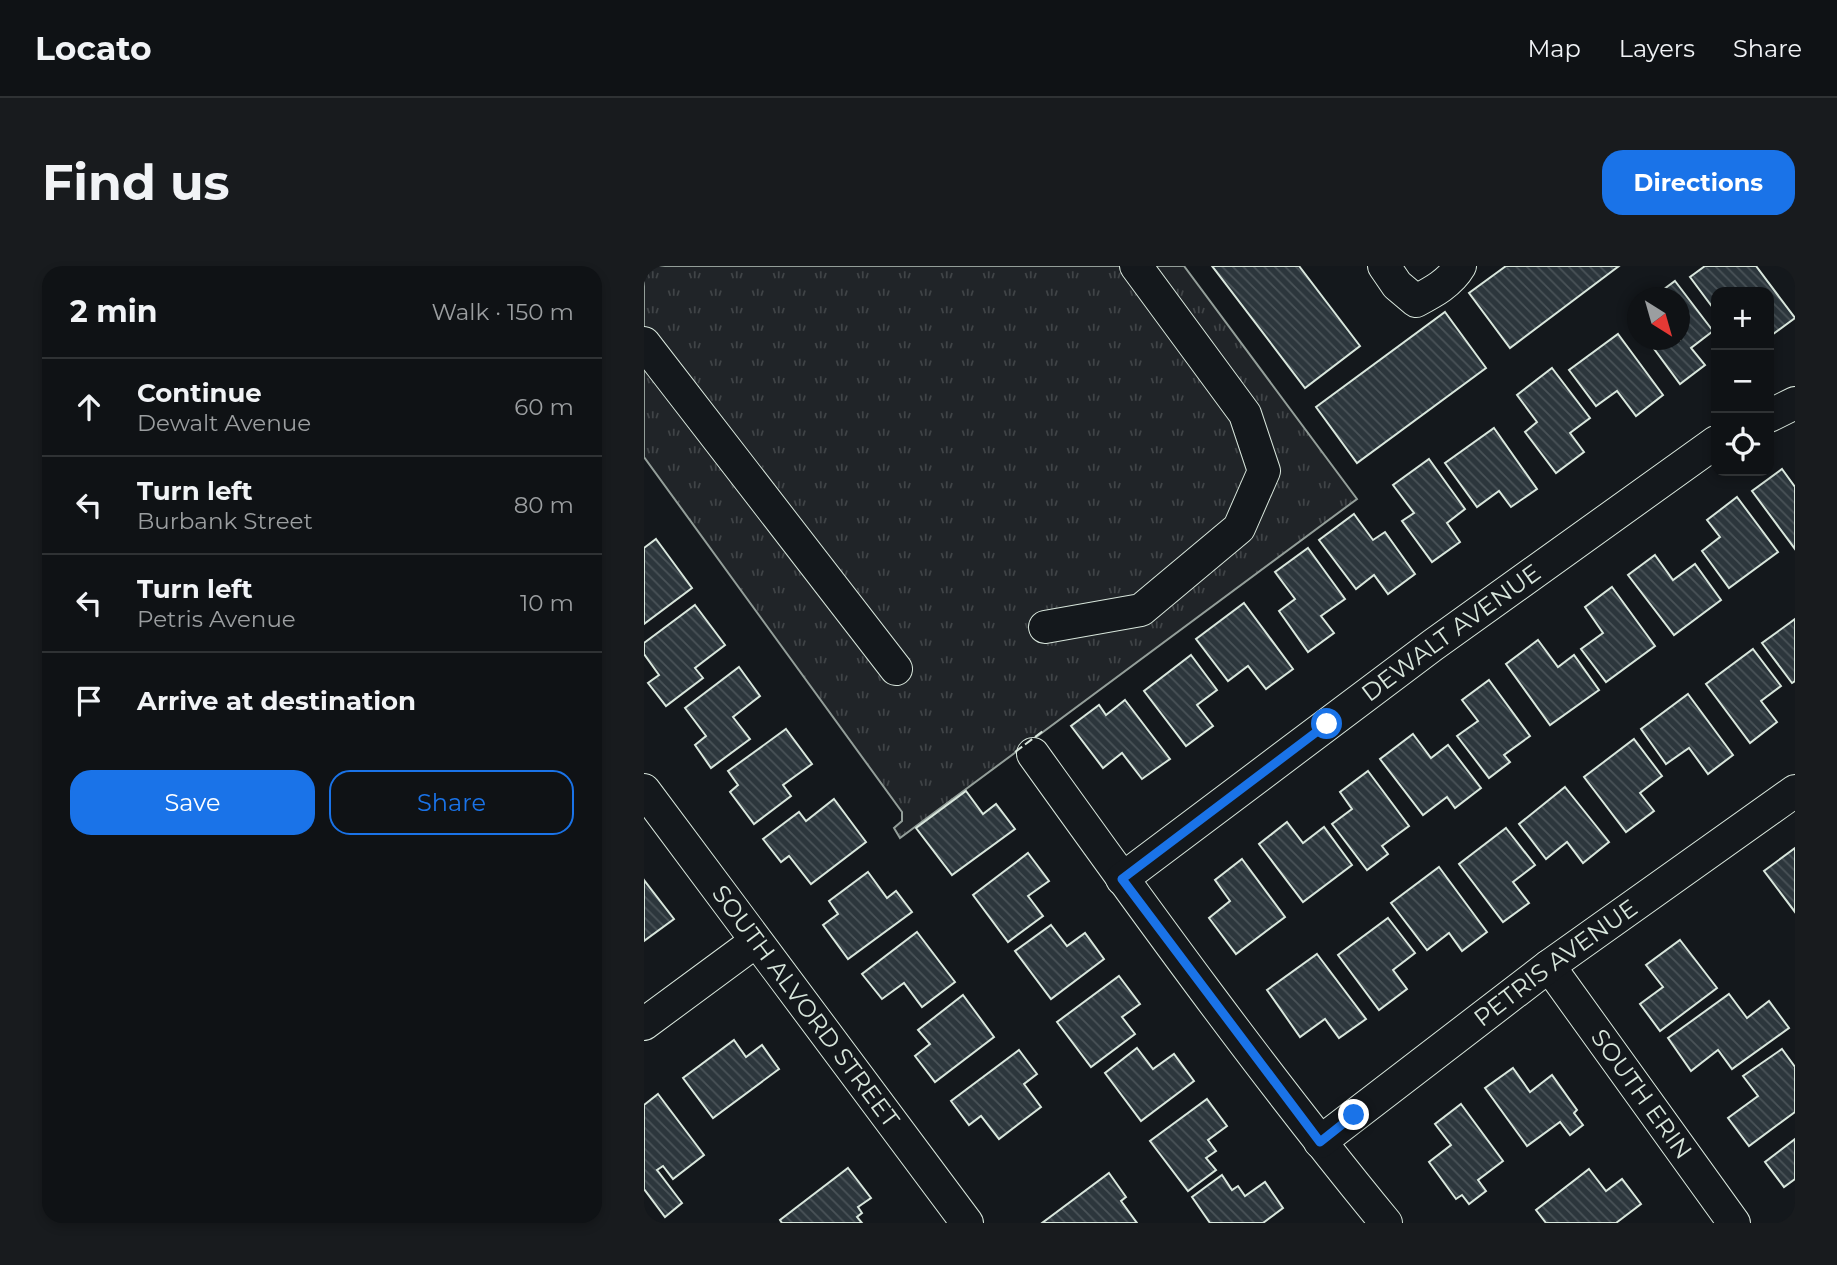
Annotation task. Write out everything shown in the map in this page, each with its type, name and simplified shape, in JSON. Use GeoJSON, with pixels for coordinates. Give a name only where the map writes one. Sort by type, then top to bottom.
{"type":"FeatureCollection","features":[{"type":"Feature","properties":{"kind":"street"},"geometry":{"type":"LineString","coordinates":[[1045,627],[1141,610],[1239,528],[1264,471],[1245,414],[1136,266]]}},
{"type":"Feature","properties":{"kind":"street"},"geometry":{"type":"LineString","coordinates":[[1384,266],[1398,285],[1416,301],[1454,276],[1460,266]]}},
{"type":"Feature","properties":{"kind":"street"},"geometry":{"type":"LineString","coordinates":[[644,343],[896,669]]}},
{"type":"Feature","properties":{"kind":"street"},"geometry":{"type":"LineString","coordinates":[[1774,414],[1795,403]]}},
{"type":"Feature","properties":{"kind":"street","name":"DEWALT AVENUE"},"geometry":{"type":"LineString","coordinates":[[1122,879],[1433,645],[1711,446]]}},
{"type":"Feature","properties":{"kind":"street"},"geometry":{"type":"LineString","coordinates":[[1033,754],[1122,879],[1320,1142],[1386,1223]]}},
{"type":"Feature","properties":{"kind":"street","name":"SOUTH ALVORD STREET"},"geometry":{"type":"LineString","coordinates":[[644,790],[963,1222]]}},
{"type":"Feature","properties":{"kind":"street","name":"PETRIS AVENUE"},"geometry":{"type":"LineString","coordinates":[[1320,1142],[1549,966],[1795,791]]}},
{"type":"Feature","properties":{"kind":"street"},"geometry":{"type":"LineString","coordinates":[[644,1024],[755,942]]}},
{"type":"Feature","properties":{"kind":"street","name":"SOUTH ERIN"},"geometry":{"type":"LineString","coordinates":[[1549,966],[1734,1223]]}},
{"type":"Feature","properties":{"kind":"green space"},"geometry":{"type":"Polygon","coordinates":[[[644,266],[1184,266],[1357,499],[900,838],[894,828],[902,821],[902,812],[644,457],[644,266]]]}},
{"type":"Feature","properties":{"kind":"building"},"geometry":{"type":"Polygon","coordinates":[[[1212,266],[1299,266],[1360,346],[1305,388],[1212,266]]]}},
{"type":"Feature","properties":{"kind":"building"},"geometry":{"type":"Polygon","coordinates":[[[1506,266],[1619,266],[1510,348],[1469,293],[1506,266]]]}},
{"type":"Feature","properties":{"kind":"building"},"geometry":{"type":"Polygon","coordinates":[[[1705,266],[1756,266],[1772,287],[1711,287],[1711,305],[1690,277],[1705,266]]]}},
{"type":"Feature","properties":{"kind":"building"},"geometry":{"type":"Polygon","coordinates":[[[1675,281],[1680,287],[1667,287],[1675,281]]]}},
{"type":"Feature","properties":{"kind":"building"},"geometry":{"type":"Polygon","coordinates":[[[1774,290],[1795,318],[1774,333],[1774,290]]]}},
{"type":"Feature","properties":{"kind":"building"},"geometry":{"type":"Polygon","coordinates":[[[1690,301],[1711,328],[1711,333],[1691,348],[1705,365],[1680,384],[1655,350],[1690,350],[1690,301]]]}},
{"type":"Feature","properties":{"kind":"building"},"geometry":{"type":"Polygon","coordinates":[[[1445,312],[1486,368],[1357,463],[1316,407],[1445,312]]]}},
{"type":"Feature","properties":{"kind":"building"},"geometry":{"type":"Polygon","coordinates":[[[1618,334],[1627,350],[1630,350],[1663,395],[1636,416],[1617,391],[1596,406],[1569,370],[1618,334]]]}},
{"type":"Feature","properties":{"kind":"building"},"geometry":{"type":"Polygon","coordinates":[[[1552,368],[1590,418],[1570,433],[1584,452],[1556,473],[1525,432],[1537,422],[1517,395],[1552,368]]]}},
{"type":"Feature","properties":{"kind":"building"},"geometry":{"type":"Polygon","coordinates":[[[1494,428],[1537,489],[1511,507],[1499,491],[1477,507],[1445,463],[1494,428]]]}},
{"type":"Feature","properties":{"kind":"building"},"geometry":{"type":"Polygon","coordinates":[[[1429,459],[1465,509],[1447,523],[1460,542],[1432,562],[1402,521],[1414,513],[1393,485],[1429,459]]]}},
{"type":"Feature","properties":{"kind":"building"},"geometry":{"type":"Polygon","coordinates":[[[1782,469],[1795,487],[1795,549],[1752,491],[1782,469]]]}},
{"type":"Feature","properties":{"kind":"building"},"geometry":{"type":"Polygon","coordinates":[[[1737,497],[1778,552],[1729,588],[1702,551],[1720,537],[1707,520],[1737,497]]]}},
{"type":"Feature","properties":{"kind":"building"},"geometry":{"type":"Polygon","coordinates":[[[1354,514],[1373,540],[1385,532],[1415,574],[1388,594],[1374,575],[1356,589],[1319,540],[1354,514]]]}},
{"type":"Feature","properties":{"kind":"building"},"geometry":{"type":"Polygon","coordinates":[[[656,539],[692,588],[644,624],[644,548],[656,539]]]}},
{"type":"Feature","properties":{"kind":"building"},"geometry":{"type":"Polygon","coordinates":[[[1308,548],[1345,599],[1321,616],[1334,633],[1308,652],[1279,611],[1295,599],[1275,572],[1308,548]]]}},
{"type":"Feature","properties":{"kind":"building"},"geometry":{"type":"Polygon","coordinates":[[[1655,555],[1673,580],[1695,564],[1721,600],[1674,635],[1628,575],[1655,555]]]}},
{"type":"Feature","properties":{"kind":"building"},"geometry":{"type":"Polygon","coordinates":[[[1612,587],[1655,646],[1606,682],[1581,649],[1603,633],[1585,607],[1612,587]]]}},
{"type":"Feature","properties":{"kind":"building"},"geometry":{"type":"Polygon","coordinates":[[[1244,603],[1293,669],[1266,689],[1248,666],[1228,681],[1196,639],[1244,603]]]}},
{"type":"Feature","properties":{"kind":"building"},"geometry":{"type":"Polygon","coordinates":[[[695,605],[725,645],[695,668],[703,678],[666,706],[648,683],[659,675],[644,654],[644,643],[695,605]]]}},
{"type":"Feature","properties":{"kind":"building"},"geometry":{"type":"Polygon","coordinates":[[[1795,619],[1795,681],[1792,683],[1762,643],[1795,619]]]}},
{"type":"Feature","properties":{"kind":"building"},"geometry":{"type":"Polygon","coordinates":[[[1538,640],[1558,667],[1574,655],[1599,690],[1550,725],[1506,664],[1538,640]]]}},
{"type":"Feature","properties":{"kind":"building"},"geometry":{"type":"Polygon","coordinates":[[[1753,649],[1781,686],[1761,701],[1777,722],[1750,743],[1706,684],[1753,649]]]}},
{"type":"Feature","properties":{"kind":"building"},"geometry":{"type":"Polygon","coordinates":[[[1191,655],[1217,690],[1197,705],[1213,726],[1186,746],[1144,691],[1191,655]]]}},
{"type":"Feature","properties":{"kind":"building"},"geometry":{"type":"Polygon","coordinates":[[[739,667],[760,696],[733,717],[750,739],[711,768],[695,745],[706,736],[685,708],[739,667]]]}},
{"type":"Feature","properties":{"kind":"building"},"geometry":{"type":"Polygon","coordinates":[[[1489,680],[1530,736],[1504,755],[1510,762],[1489,778],[1457,736],[1478,721],[1462,700],[1489,680]]]}},
{"type":"Feature","properties":{"kind":"building"},"geometry":{"type":"Polygon","coordinates":[[[1688,694],[1733,755],[1708,774],[1689,748],[1666,764],[1641,729],[1688,694]]]}},
{"type":"Feature","properties":{"kind":"building"},"geometry":{"type":"Polygon","coordinates":[[[1125,700],[1170,759],[1142,779],[1122,753],[1103,768],[1071,726],[1099,705],[1106,715],[1125,700]]]}},
{"type":"Feature","properties":{"kind":"building"},"geometry":{"type":"Polygon","coordinates":[[[786,729],[812,764],[783,785],[791,796],[754,824],[730,792],[738,785],[728,771],[786,729]]]}},
{"type":"Feature","properties":{"kind":"building"},"geometry":{"type":"Polygon","coordinates":[[[1413,734],[1431,758],[1448,745],[1481,788],[1455,808],[1447,797],[1423,815],[1380,759],[1413,734]]]}},
{"type":"Feature","properties":{"kind":"building"},"geometry":{"type":"Polygon","coordinates":[[[1634,739],[1662,776],[1640,793],[1654,811],[1626,832],[1584,777],[1634,739]]]}},
{"type":"Feature","properties":{"kind":"building"},"geometry":{"type":"Polygon","coordinates":[[[1368,771],[1409,826],[1382,846],[1388,854],[1367,870],[1332,824],[1352,809],[1340,792],[1368,771]]]}},
{"type":"Feature","properties":{"kind":"building"},"geometry":{"type":"Polygon","coordinates":[[[1565,787],[1609,842],[1583,863],[1567,842],[1546,859],[1519,824],[1565,787]]]}},
{"type":"Feature","properties":{"kind":"building"},"geometry":{"type":"Polygon","coordinates":[[[966,791],[983,814],[996,804],[1015,829],[952,875],[916,828],[966,791]]]}},
{"type":"Feature","properties":{"kind":"building"},"geometry":{"type":"Polygon","coordinates":[[[834,799],[866,842],[811,884],[789,856],[781,862],[763,839],[799,812],[806,821],[834,799]]]}},
{"type":"Feature","properties":{"kind":"building"},"geometry":{"type":"Polygon","coordinates":[[[1287,822],[1303,843],[1324,827],[1352,865],[1303,902],[1259,844],[1287,822]]]}},
{"type":"Feature","properties":{"kind":"building"},"geometry":{"type":"Polygon","coordinates":[[[1506,828],[1535,865],[1513,882],[1529,903],[1503,922],[1459,864],[1506,828]]]}},
{"type":"Feature","properties":{"kind":"building"},"geometry":{"type":"Polygon","coordinates":[[[1795,848],[1795,912],[1764,871],[1795,848]]]}},
{"type":"Feature","properties":{"kind":"building"},"geometry":{"type":"Polygon","coordinates":[[[1028,853],[1049,881],[1028,896],[1043,916],[1008,942],[973,895],[1028,853]]]}},
{"type":"Feature","properties":{"kind":"building"},"geometry":{"type":"Polygon","coordinates":[[[1242,859],[1285,917],[1236,954],[1209,918],[1230,901],[1215,880],[1242,859]]]}},
{"type":"Feature","properties":{"kind":"building"},"geometry":{"type":"Polygon","coordinates":[[[1439,867],[1487,932],[1462,951],[1449,933],[1427,950],[1391,903],[1439,867]]]}},
{"type":"Feature","properties":{"kind":"building"},"geometry":{"type":"Polygon","coordinates":[[[868,872],[887,898],[896,891],[912,912],[848,959],[823,925],[838,914],[829,901],[868,872]]]}},
{"type":"Feature","properties":{"kind":"building"},"geometry":{"type":"Polygon","coordinates":[[[644,880],[674,919],[644,941],[644,880]]]}},
{"type":"Feature","properties":{"kind":"building"},"geometry":{"type":"Polygon","coordinates":[[[1388,918],[1415,953],[1393,970],[1407,989],[1379,1010],[1338,955],[1388,918]]]}},
{"type":"Feature","properties":{"kind":"building"},"geometry":{"type":"Polygon","coordinates":[[[1051,925],[1067,946],[1085,933],[1104,959],[1051,999],[1015,951],[1051,925]]]}},
{"type":"Feature","properties":{"kind":"building"},"geometry":{"type":"Polygon","coordinates":[[[917,932],[955,982],[922,1007],[904,983],[882,999],[862,974],[917,932]]]}},
{"type":"Feature","properties":{"kind":"building"},"geometry":{"type":"Polygon","coordinates":[[[1680,940],[1717,988],[1660,1031],[1640,1004],[1663,987],[1646,965],[1680,940]]]}},
{"type":"Feature","properties":{"kind":"building"},"geometry":{"type":"Polygon","coordinates":[[[1317,954],[1366,1019],[1339,1038],[1325,1019],[1300,1037],[1267,990],[1317,954]]]}},
{"type":"Feature","properties":{"kind":"building"},"geometry":{"type":"Polygon","coordinates":[[[1119,976],[1140,1004],[1122,1017],[1135,1034],[1091,1067],[1057,1022],[1119,976]]]}},
{"type":"Feature","properties":{"kind":"building"},"geometry":{"type":"Polygon","coordinates":[[[1729,994],[1747,1018],[1769,1001],[1789,1028],[1732,1069],[1718,1050],[1691,1071],[1668,1038],[1729,994]]]}},
{"type":"Feature","properties":{"kind":"building"},"geometry":{"type":"Polygon","coordinates":[[[963,995],[994,1037],[935,1082],[915,1056],[930,1044],[918,1030],[963,995]]]}},
{"type":"Feature","properties":{"kind":"building"},"geometry":{"type":"Polygon","coordinates":[[[734,1040],[746,1057],[762,1045],[779,1069],[713,1118],[683,1078],[734,1040]]]}},
{"type":"Feature","properties":{"kind":"building"},"geometry":{"type":"Polygon","coordinates":[[[1137,1048],[1153,1069],[1174,1054],[1194,1081],[1141,1121],[1105,1073],[1137,1048]]]}},
{"type":"Feature","properties":{"kind":"building"},"geometry":{"type":"Polygon","coordinates":[[[1782,1049],[1795,1067],[1795,1112],[1749,1146],[1728,1118],[1758,1096],[1743,1076],[1782,1049]]]}},
{"type":"Feature","properties":{"kind":"building"},"geometry":{"type":"Polygon","coordinates":[[[1019,1050],[1037,1074],[1024,1084],[1041,1107],[999,1139],[981,1116],[969,1125],[951,1101],[1019,1050]]]}},
{"type":"Feature","properties":{"kind":"building"},"geometry":{"type":"Polygon","coordinates":[[[1513,1068],[1530,1092],[1552,1075],[1577,1110],[1574,1113],[1583,1125],[1570,1135],[1560,1122],[1527,1146],[1485,1088],[1513,1068]]]}},
{"type":"Feature","properties":{"kind":"building"},"geometry":{"type":"Polygon","coordinates":[[[658,1094],[704,1155],[673,1179],[663,1166],[657,1170],[682,1203],[665,1217],[644,1189],[644,1105],[658,1094]]]}},
{"type":"Feature","properties":{"kind":"building"},"geometry":{"type":"Polygon","coordinates":[[[1207,1099],[1227,1126],[1208,1140],[1216,1151],[1206,1158],[1216,1170],[1188,1191],[1150,1141],[1207,1099]]]}},
{"type":"Feature","properties":{"kind":"building"},"geometry":{"type":"Polygon","coordinates":[[[1461,1104],[1503,1161],[1478,1180],[1486,1191],[1469,1204],[1462,1195],[1456,1199],[1429,1162],[1451,1145],[1435,1124],[1461,1104]]]}},
{"type":"Feature","properties":{"kind":"building"},"geometry":{"type":"Polygon","coordinates":[[[1795,1139],[1795,1179],[1784,1187],[1765,1162],[1795,1139]]]}},
{"type":"Feature","properties":{"kind":"building"},"geometry":{"type":"Polygon","coordinates":[[[848,1168],[871,1198],[858,1207],[862,1213],[857,1217],[862,1223],[782,1223],[780,1220],[848,1168]]]}},
{"type":"Feature","properties":{"kind":"building"},"geometry":{"type":"Polygon","coordinates":[[[1589,1169],[1606,1191],[1622,1179],[1641,1204],[1616,1223],[1546,1223],[1536,1210],[1589,1169]]]}},
{"type":"Feature","properties":{"kind":"building"},"geometry":{"type":"Polygon","coordinates":[[[1109,1173],[1126,1197],[1121,1201],[1137,1223],[1042,1223],[1109,1173]]]}},
{"type":"Feature","properties":{"kind":"building"},"geometry":{"type":"Polygon","coordinates":[[[1222,1175],[1232,1190],[1238,1186],[1245,1196],[1265,1182],[1283,1208],[1263,1223],[1210,1223],[1192,1197],[1222,1175]]]}},
{"type":"Feature","properties":{"kind":"fence"},"geometry":{"type":"LineString","coordinates":[[1015,752],[1043,731]]}},
{"type":"Feature","properties":{"kind":"route"},"geometry":{"type":"LineString","coordinates":[[1327,724],[1122,879],[1320,1142],[1354,1115]]}}]}
